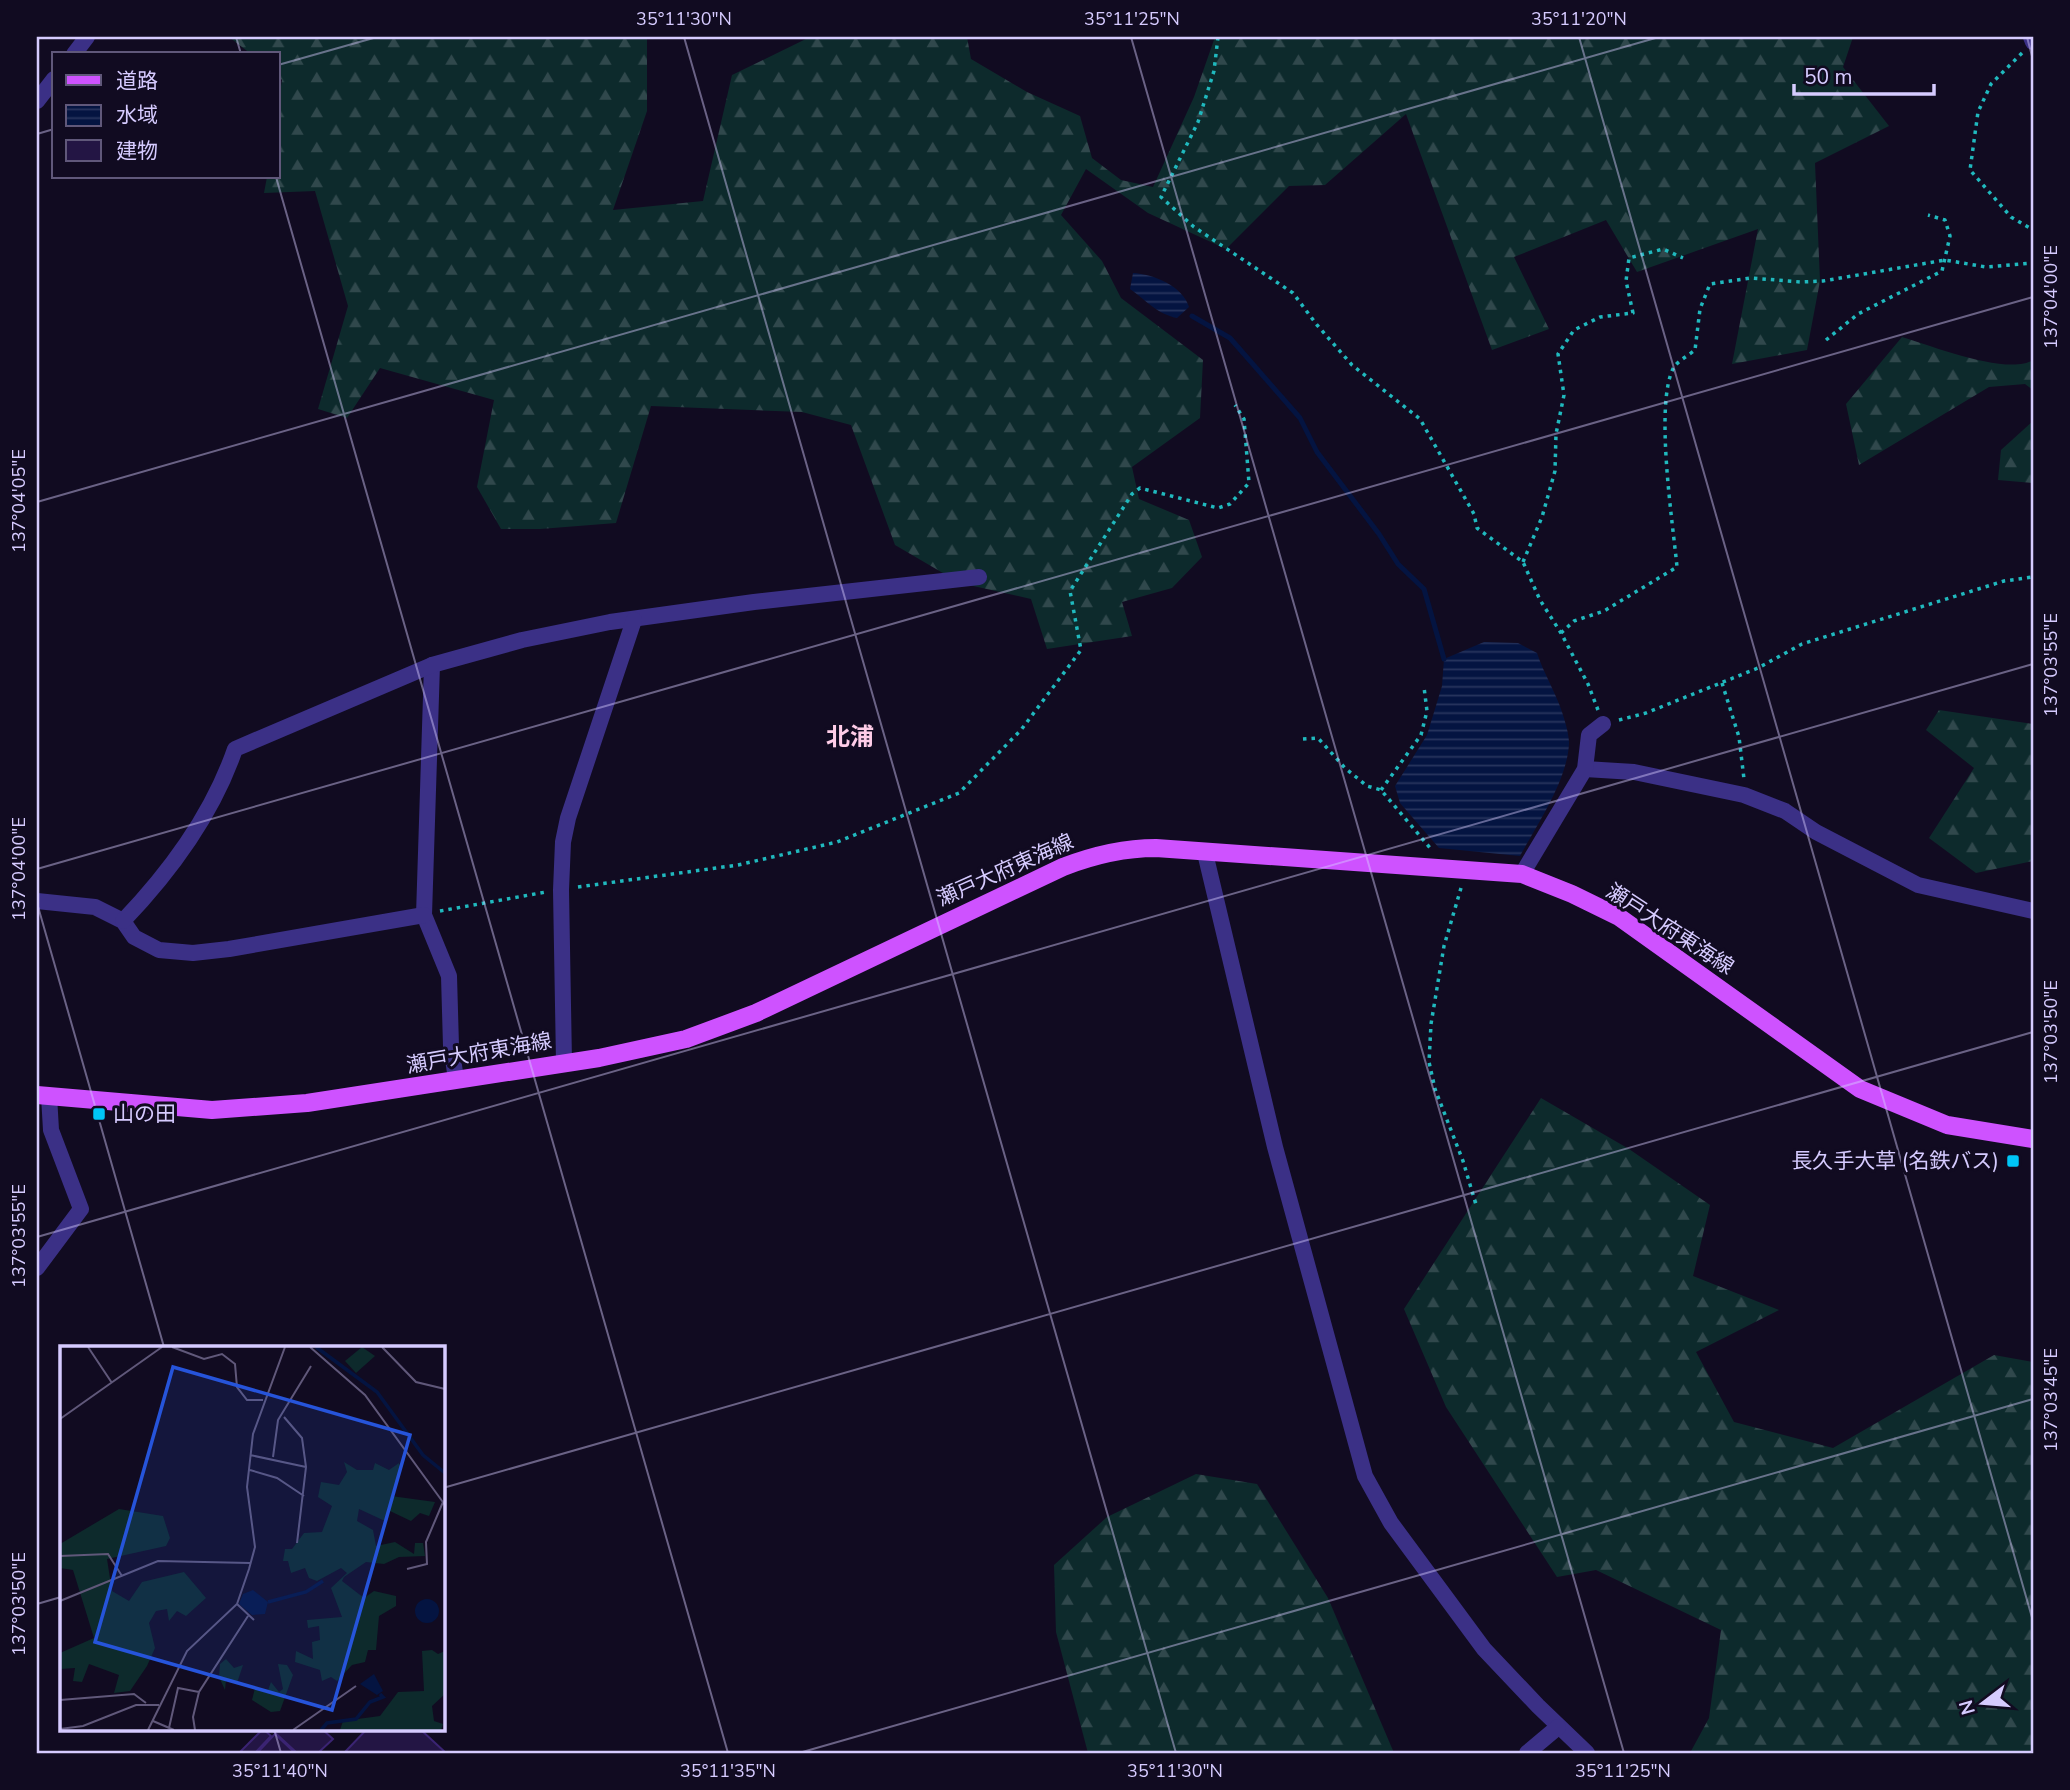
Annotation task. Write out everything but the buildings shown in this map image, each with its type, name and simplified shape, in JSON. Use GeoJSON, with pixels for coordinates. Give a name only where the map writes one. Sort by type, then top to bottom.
{"type":"FeatureCollection","features":[{"type":"Feature","properties":{"kind":"main road","name":"瀬戸大府東海線"},"geometry":{"type":"LineString","coordinates":[[43,1096],[212,1110],[307,1103],[599,1058],[686,1039],[744,1017],[1023,884],[1090,856],[1129,848],[1522,874],[1572,894],[1619,918],[1860,1089],[1947,1125],[2033,1139]]}},
{"type":"Feature","properties":{"kind":"street"},"geometry":{"type":"LineString","coordinates":[[76,52],[87,37]]}},
{"type":"Feature","properties":{"kind":"street"},"geometry":{"type":"LineString","coordinates":[[2031,37],[2033,42]]}},
{"type":"Feature","properties":{"kind":"street"},"geometry":{"type":"LineString","coordinates":[[37,101],[52,82]]}},
{"type":"Feature","properties":{"kind":"street"},"geometry":{"type":"LineString","coordinates":[[123,920],[148,895],[195,828],[225,777],[235,749],[432,666],[522,640],[610,622],[754,602],[979,577]]}},
{"type":"Feature","properties":{"kind":"street"},"geometry":{"type":"LineString","coordinates":[[564,1062],[561,890],[563,842],[568,818],[634,620]]}},
{"type":"Feature","properties":{"kind":"street"},"geometry":{"type":"LineString","coordinates":[[432,666],[424,915],[449,976],[451,1046],[456,1079]]}},
{"type":"Feature","properties":{"kind":"street"},"geometry":{"type":"LineString","coordinates":[[1522,874],[1585,769],[1589,735],[1603,724]]}},
{"type":"Feature","properties":{"kind":"street"},"geometry":{"type":"LineString","coordinates":[[1585,769],[1634,772],[1744,795],[1785,811],[1816,832],[1918,885],[2033,911]]}},
{"type":"Feature","properties":{"kind":"street"},"geometry":{"type":"LineString","coordinates":[[1205,853],[1275,1147],[1366,1476],[1391,1523],[1484,1649],[1558,1727],[1587,1753]]}},
{"type":"Feature","properties":{"kind":"street"},"geometry":{"type":"LineString","coordinates":[[37,901],[95,907],[123,920],[134,937],[159,950],[193,953],[424,915]]}},
{"type":"Feature","properties":{"kind":"street"},"geometry":{"type":"LineString","coordinates":[[37,1268],[81,1209],[51,1130],[43,1096]]}},
{"type":"Feature","properties":{"kind":"street"},"geometry":{"type":"LineString","coordinates":[[1527,1753],[1558,1727]]}},
{"type":"Feature","properties":{"kind":"path"},"geometry":{"type":"LineString","coordinates":[[1218,37],[1214,71],[1198,122],[1161,197],[1194,227],[1293,293],[1317,326],[1352,365],[1420,419],[1474,514],[1477,528],[1523,562],[1540,600],[1588,684],[1603,724],[1646,713],[1722,683],[1758,668],[1802,644],[2004,581],[2033,577]]}},
{"type":"Feature","properties":{"kind":"path"},"geometry":{"type":"LineString","coordinates":[[2033,42],[1991,84],[1978,112],[1970,170],[2011,217],[2033,230]]}},
{"type":"Feature","properties":{"kind":"path"},"geometry":{"type":"LineString","coordinates":[[1826,340],[1858,314],[1942,271],[1950,236],[1945,220],[1928,215]]}},
{"type":"Feature","properties":{"kind":"path"},"geometry":{"type":"LineString","coordinates":[[1523,562],[1542,517],[1555,471],[1556,434],[1564,395],[1558,354],[1574,330],[1600,317],[1633,313],[1626,281],[1629,258],[1662,248],[1683,258]]}},
{"type":"Feature","properties":{"kind":"path"},"geometry":{"type":"LineString","coordinates":[[1561,633],[1574,621],[1604,611],[1677,567],[1664,432],[1667,394],[1674,366],[1695,350],[1700,309],[1710,284],[1751,278],[1823,281],[1945,260],[1986,267],[2033,263]]}},
{"type":"Feature","properties":{"kind":"path"},"geometry":{"type":"LineString","coordinates":[[424,915],[561,890],[738,865],[825,845],[959,793],[1021,730],[1082,650],[1070,591],[1132,494],[1140,488],[1218,508],[1230,504],[1249,484],[1244,419],[1235,405]]}},
{"type":"Feature","properties":{"kind":"path"},"geometry":{"type":"LineString","coordinates":[[1722,683],[1739,737],[1744,766],[1744,795]]}},
{"type":"Feature","properties":{"kind":"path"},"geometry":{"type":"LineString","coordinates":[[1381,790],[1421,735],[1427,711],[1424,687]]}},
{"type":"Feature","properties":{"kind":"path"},"geometry":{"type":"LineString","coordinates":[[1303,739],[1318,738],[1345,768],[1367,786],[1381,790],[1432,850],[1443,868]]}},
{"type":"Feature","properties":{"kind":"path"},"geometry":{"type":"LineString","coordinates":[[1466,869],[1444,946],[1429,1062],[1435,1089],[1463,1161],[1477,1208]]}},
{"type":"Feature","properties":{"kind":"green space"},"geometry":{"type":"Polygon","coordinates":[[[229,37],[647,37],[647,111],[613,210],[703,201],[732,75],[810,37],[967,37],[971,59],[1027,92],[1080,116],[1092,158],[1121,180],[1153,187],[1194,97],[1215,37],[1853,37],[1843,67],[1889,126],[1815,163],[1820,281],[1807,350],[1732,364],[1758,229],[1637,272],[1606,220],[1514,257],[1549,329],[1492,350],[1406,114],[1325,185],[1289,186],[1226,249],[1148,213],[1086,169],[1061,215],[1102,261],[1121,298],[1203,360],[1200,418],[1132,467],[1139,499],[1189,520],[1202,557],[1172,588],[1122,602],[1132,636],[1047,649],[1031,599],[960,583],[895,545],[851,425],[802,412],[651,406],[616,523],[501,529],[477,487],[494,400],[380,368],[347,418],[318,409],[348,306],[315,191],[264,193],[267,178],[280,178],[280,52],[248,52],[229,37]]]}},
{"type":"Feature","properties":{"kind":"green space"},"geometry":{"type":"Polygon","coordinates":[[[1902,337],[1988,362],[2021,364],[2033,360],[2033,390],[2025,384],[1989,387],[1859,465],[1846,404],[1902,337]]]}},
{"type":"Feature","properties":{"kind":"green space"},"geometry":{"type":"Polygon","coordinates":[[[2033,421],[2033,483],[1998,480],[2001,450],[2033,421]]]}},
{"type":"Feature","properties":{"kind":"green space"},"geometry":{"type":"Polygon","coordinates":[[[1939,710],[2033,724],[2033,861],[1976,873],[1929,838],[1974,768],[1926,730],[1939,710]]]}},
{"type":"Feature","properties":{"kind":"green space"},"geometry":{"type":"Polygon","coordinates":[[[1541,1098],[1629,1149],[1710,1205],[1693,1276],[1779,1310],[1696,1352],[1734,1422],[1833,1448],[1994,1355],[2033,1362],[2033,1753],[1690,1753],[1709,1718],[1721,1630],[1596,1570],[1557,1577],[1446,1407],[1404,1309],[1541,1098]]]}},
{"type":"Feature","properties":{"kind":"green space"},"geometry":{"type":"Polygon","coordinates":[[[1196,1474],[1257,1484],[1328,1598],[1394,1753],[1088,1753],[1056,1632],[1054,1565],[1107,1517],[1196,1474]]]}},
{"type":"Feature","properties":{"kind":"water"},"geometry":{"type":"Polygon","coordinates":[[[1133,273],[1166,282],[1181,293],[1189,307],[1177,318],[1158,310],[1130,289],[1133,273]]]}},
{"type":"Feature","properties":{"kind":"water"},"geometry":{"type":"Polygon","coordinates":[[[1484,642],[1518,643],[1537,653],[1566,723],[1569,743],[1558,786],[1520,856],[1439,848],[1400,803],[1395,786],[1427,735],[1442,686],[1444,659],[1484,642]]]}},
{"type":"Feature","properties":{"kind":"waterway"},"geometry":{"type":"LineString","coordinates":[[1192,316],[1230,338],[1300,418],[1317,452],[1379,534],[1398,564],[1424,589],[1444,659]]}},
{"type":"Feature","properties":{"kind":"place","name":"山の田"},"geometry":{"type":"Point","coordinates":[99,1114]}},
{"type":"Feature","properties":{"kind":"place","name":"長久手大草 (名鉄バス)"},"geometry":{"type":"Point","coordinates":[2013,1161]}},
{"type":"Feature","properties":{"kind":"district","name":"北浦"},"geometry":{"type":"Point","coordinates":[850,737]}}]}
